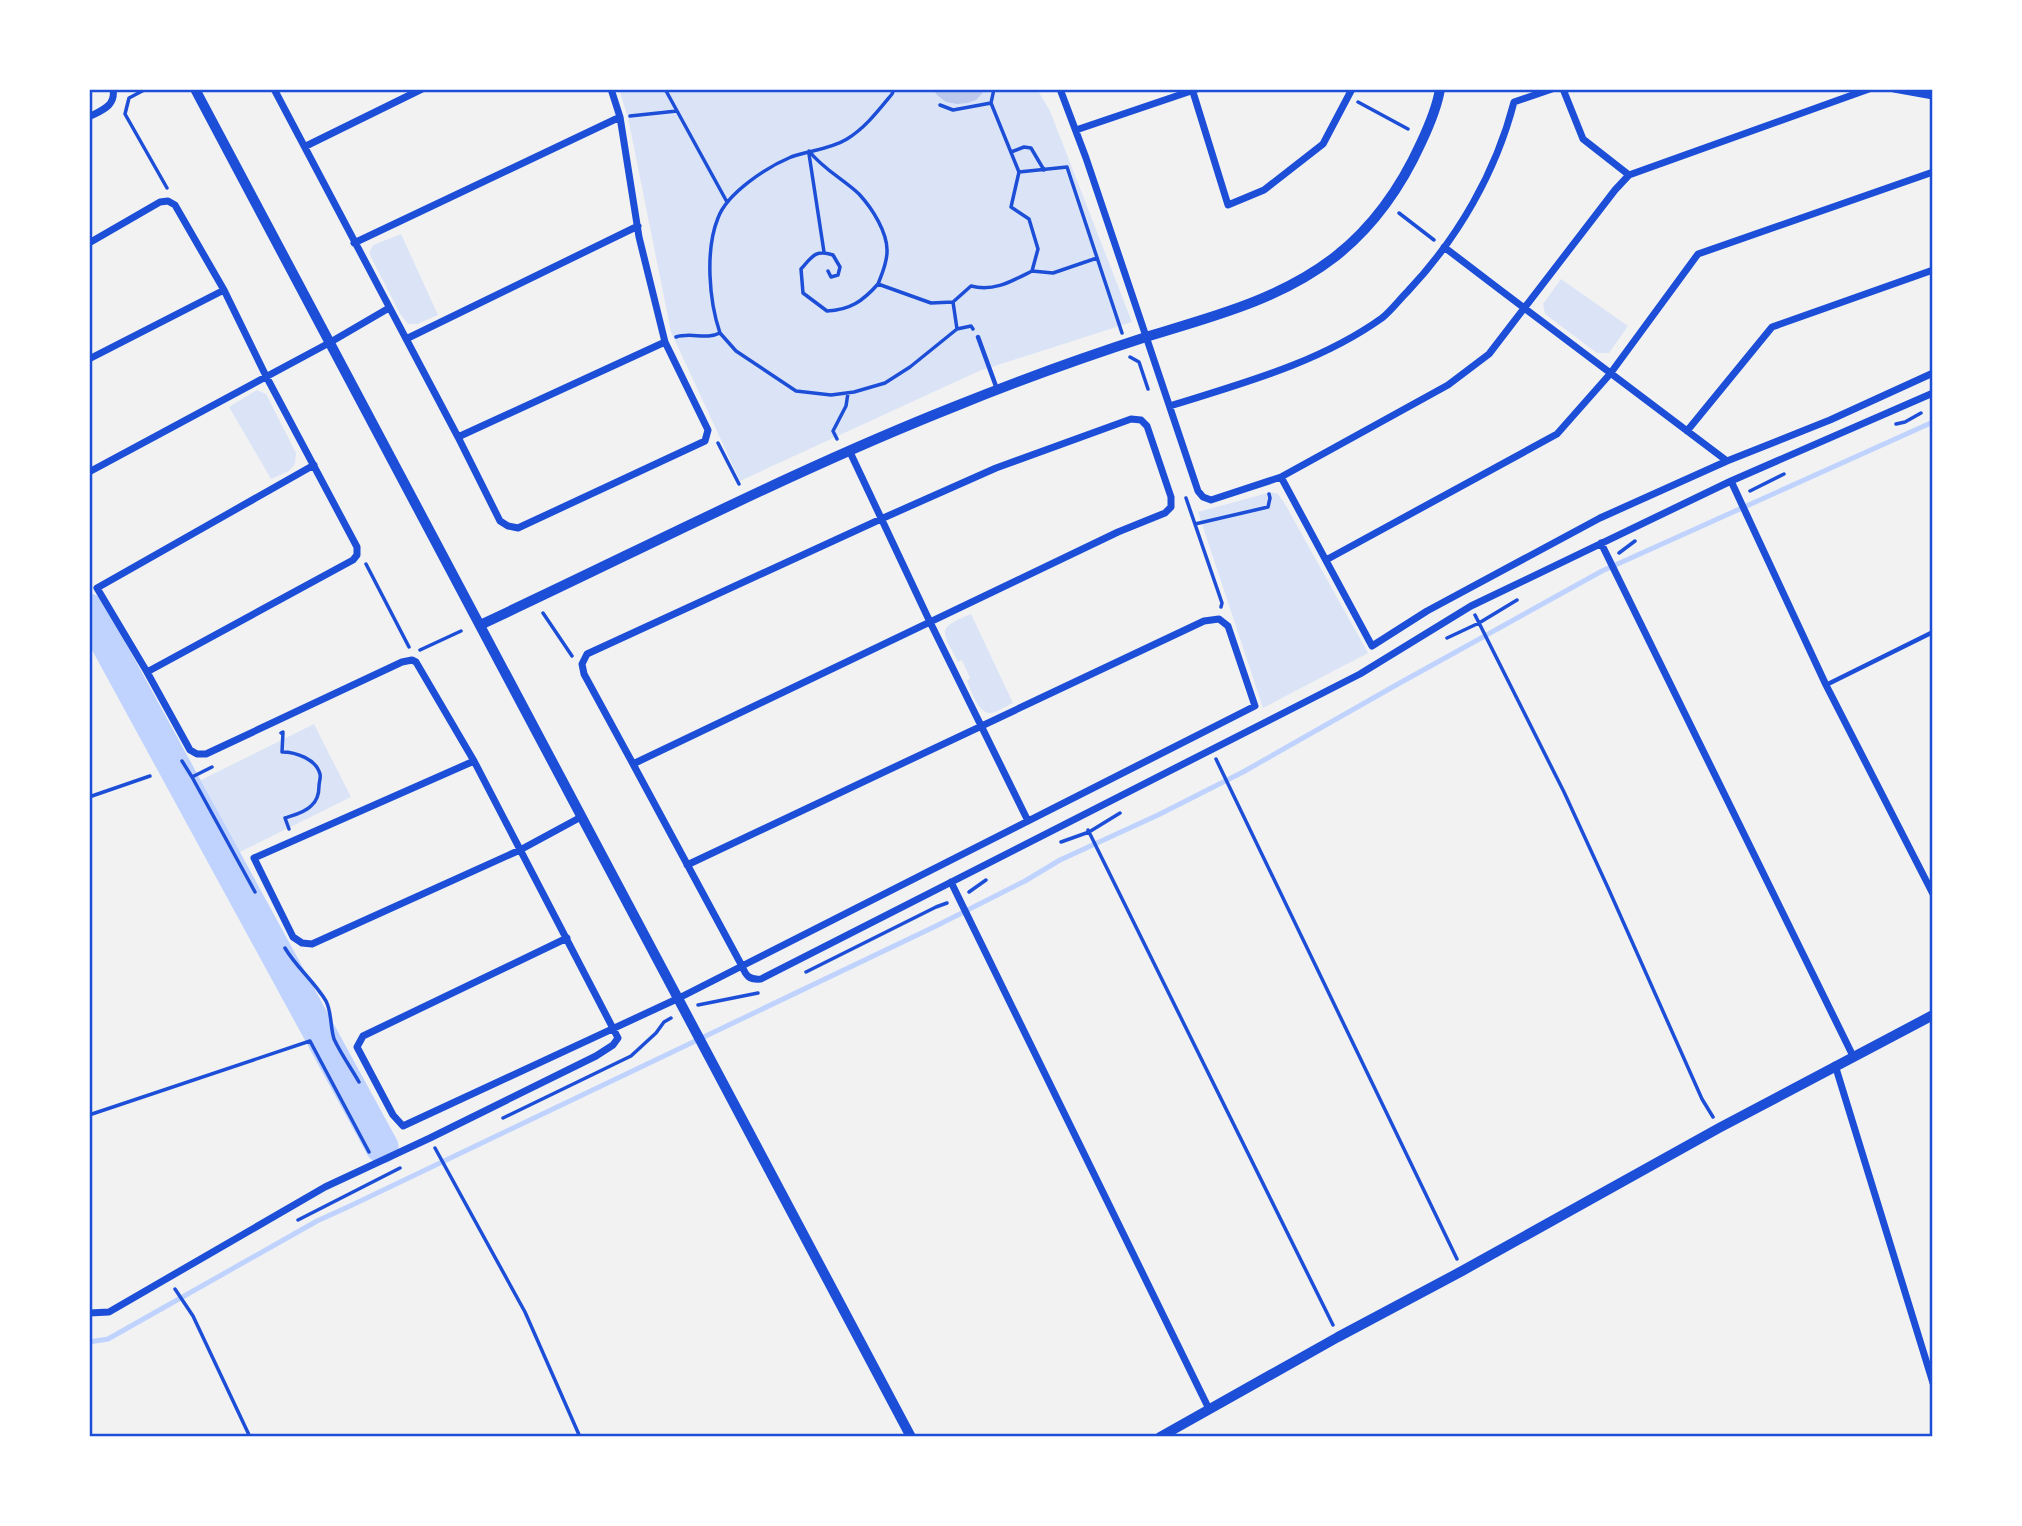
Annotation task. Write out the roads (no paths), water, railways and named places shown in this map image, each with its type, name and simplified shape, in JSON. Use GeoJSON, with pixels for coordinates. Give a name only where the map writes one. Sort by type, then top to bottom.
{"type":"FeatureCollection","features":[{"type":"Feature","properties":{"kind":"main road"},"geometry":{"type":"LineString","coordinates":[[1160,1437],[1719,1128],[1933,1015]]}},
{"type":"Feature","properties":{"kind":"street"},"geometry":{"type":"LineString","coordinates":[[89,117],[111,105],[115,98],[113,89]]}},
{"type":"Feature","properties":{"kind":"street"},"geometry":{"type":"LineString","coordinates":[[195,89],[911,1437]]}},
{"type":"Feature","properties":{"kind":"street"},"geometry":{"type":"LineString","coordinates":[[274,89],[500,521],[518,528],[705,441],[708,436],[708,430],[665,342],[638,226],[620,117],[611,89]]}},
{"type":"Feature","properties":{"kind":"street"},"geometry":{"type":"LineString","coordinates":[[306,146],[422,89]]}},
{"type":"Feature","properties":{"kind":"street"},"geometry":{"type":"LineString","coordinates":[[1060,89],[1198,491],[1203,498],[1212,500],[1281,477],[1448,384],[1489,354],[1629,175],[1869,89]]}},
{"type":"Feature","properties":{"kind":"street"},"geometry":{"type":"LineString","coordinates":[[480,625],[849,450],[997,390],[1146,337],[1222,314],[1272,295],[1305,277],[1337,255],[1391,200],[1429,126],[1440,89]]}},
{"type":"Feature","properties":{"kind":"street"},"geometry":{"type":"LineString","coordinates":[[1170,406],[1263,377],[1329,350],[1383,317],[1427,270],[1467,214],[1506,135],[1514,102],[1552,89]]}},
{"type":"Feature","properties":{"kind":"street"},"geometry":{"type":"LineString","coordinates":[[1563,89],[1583,139],[1629,175]]}},
{"type":"Feature","properties":{"kind":"street"},"geometry":{"type":"LineString","coordinates":[[1894,89],[1933,96]]}},
{"type":"Feature","properties":{"kind":"street"},"geometry":{"type":"LineString","coordinates":[[1076,130],[1195,91],[1228,205],[1264,190],[1323,144],[1350,93]]}},
{"type":"Feature","properties":{"kind":"street"},"geometry":{"type":"LineString","coordinates":[[354,243],[620,117]]}},
{"type":"Feature","properties":{"kind":"street"},"geometry":{"type":"LineString","coordinates":[[1326,561],[1557,434],[1610,374],[1698,254],[1933,172]]}},
{"type":"Feature","properties":{"kind":"street"},"geometry":{"type":"LineString","coordinates":[[89,243],[160,202],[168,201],[175,205],[224,290],[266,376],[357,547],[357,555],[353,560],[147,672]]}},
{"type":"Feature","properties":{"kind":"street"},"geometry":{"type":"LineString","coordinates":[[406,339],[638,226]]}},
{"type":"Feature","properties":{"kind":"street"},"geometry":{"type":"LineString","coordinates":[[1444,247],[1727,461]]}},
{"type":"Feature","properties":{"kind":"street"},"geometry":{"type":"LineString","coordinates":[[1687,430],[1772,327],[1933,270]]}},
{"type":"Feature","properties":{"kind":"street"},"geometry":{"type":"LineString","coordinates":[[89,359],[224,290]]}},
{"type":"Feature","properties":{"kind":"street"},"geometry":{"type":"LineString","coordinates":[[89,472],[389,308]]}},
{"type":"Feature","properties":{"kind":"street"},"geometry":{"type":"LineString","coordinates":[[458,437],[665,342]]}},
{"type":"Feature","properties":{"kind":"street"},"geometry":{"type":"LineString","coordinates":[[1281,477],[1372,646],[1427,611],[1600,518],[1727,461],[1830,421],[1933,373]]}},
{"type":"Feature","properties":{"kind":"street"},"geometry":{"type":"LineString","coordinates":[[633,764],[1118,532],[1165,513],[1171,507],[1171,497],[1147,426],[1141,420],[1131,419],[996,468],[587,654],[582,664],[584,674],[745,975],[751,979],[761,979],[1360,674],[1471,606],[1731,481],[1933,393]]}},
{"type":"Feature","properties":{"kind":"street"},"geometry":{"type":"LineString","coordinates":[[849,450],[980,727],[1028,821]]}},
{"type":"Feature","properties":{"kind":"street"},"geometry":{"type":"LineString","coordinates":[[89,1314],[109,1312],[325,1187],[596,1056],[613,1045],[618,1038],[474,761],[416,662],[402,662],[206,754],[197,754],[190,750],[97,588],[314,465]]}},
{"type":"Feature","properties":{"kind":"street"},"geometry":{"type":"LineString","coordinates":[[1731,481],[1826,685],[1933,894]]}},
{"type":"Feature","properties":{"kind":"street"},"geometry":{"type":"LineString","coordinates":[[1601,542],[1853,1056]]}},
{"type":"Feature","properties":{"kind":"street"},"geometry":{"type":"LineString","coordinates":[[567,938],[363,1036],[357,1047],[393,1115],[402,1126],[679,998],[1255,706],[1228,626],[1219,619],[1204,621],[687,865]]}},
{"type":"Feature","properties":{"kind":"street"},"geometry":{"type":"LineString","coordinates":[[474,761],[254,858],[293,937],[302,943],[312,944],[520,850],[581,817]]}},
{"type":"Feature","properties":{"kind":"street"},"geometry":{"type":"LineString","coordinates":[[951,882],[1209,1409]]}},
{"type":"Feature","properties":{"kind":"street"},"geometry":{"type":"LineString","coordinates":[[1835,1065],[1933,1383]]}},
{"type":"Feature","properties":{"kind":"lane"},"geometry":{"type":"LineString","coordinates":[[978,337],[997,390]]}},
{"type":"Feature","properties":{"kind":"lane"},"geometry":{"type":"LineString","coordinates":[[1826,685],[1933,632]]}},
{"type":"Feature","properties":{"kind":"waterway"},"geometry":{"type":"LineString","coordinates":[[89,1342],[108,1339],[317,1221],[936,926],[1060,860],[1243,772],[1602,571],[1933,422]]}},
{"type":"Feature","properties":{"kind":"waterway"},"geometry":{"type":"LineString","coordinates":[[89,610],[382,1147]]}}]}
